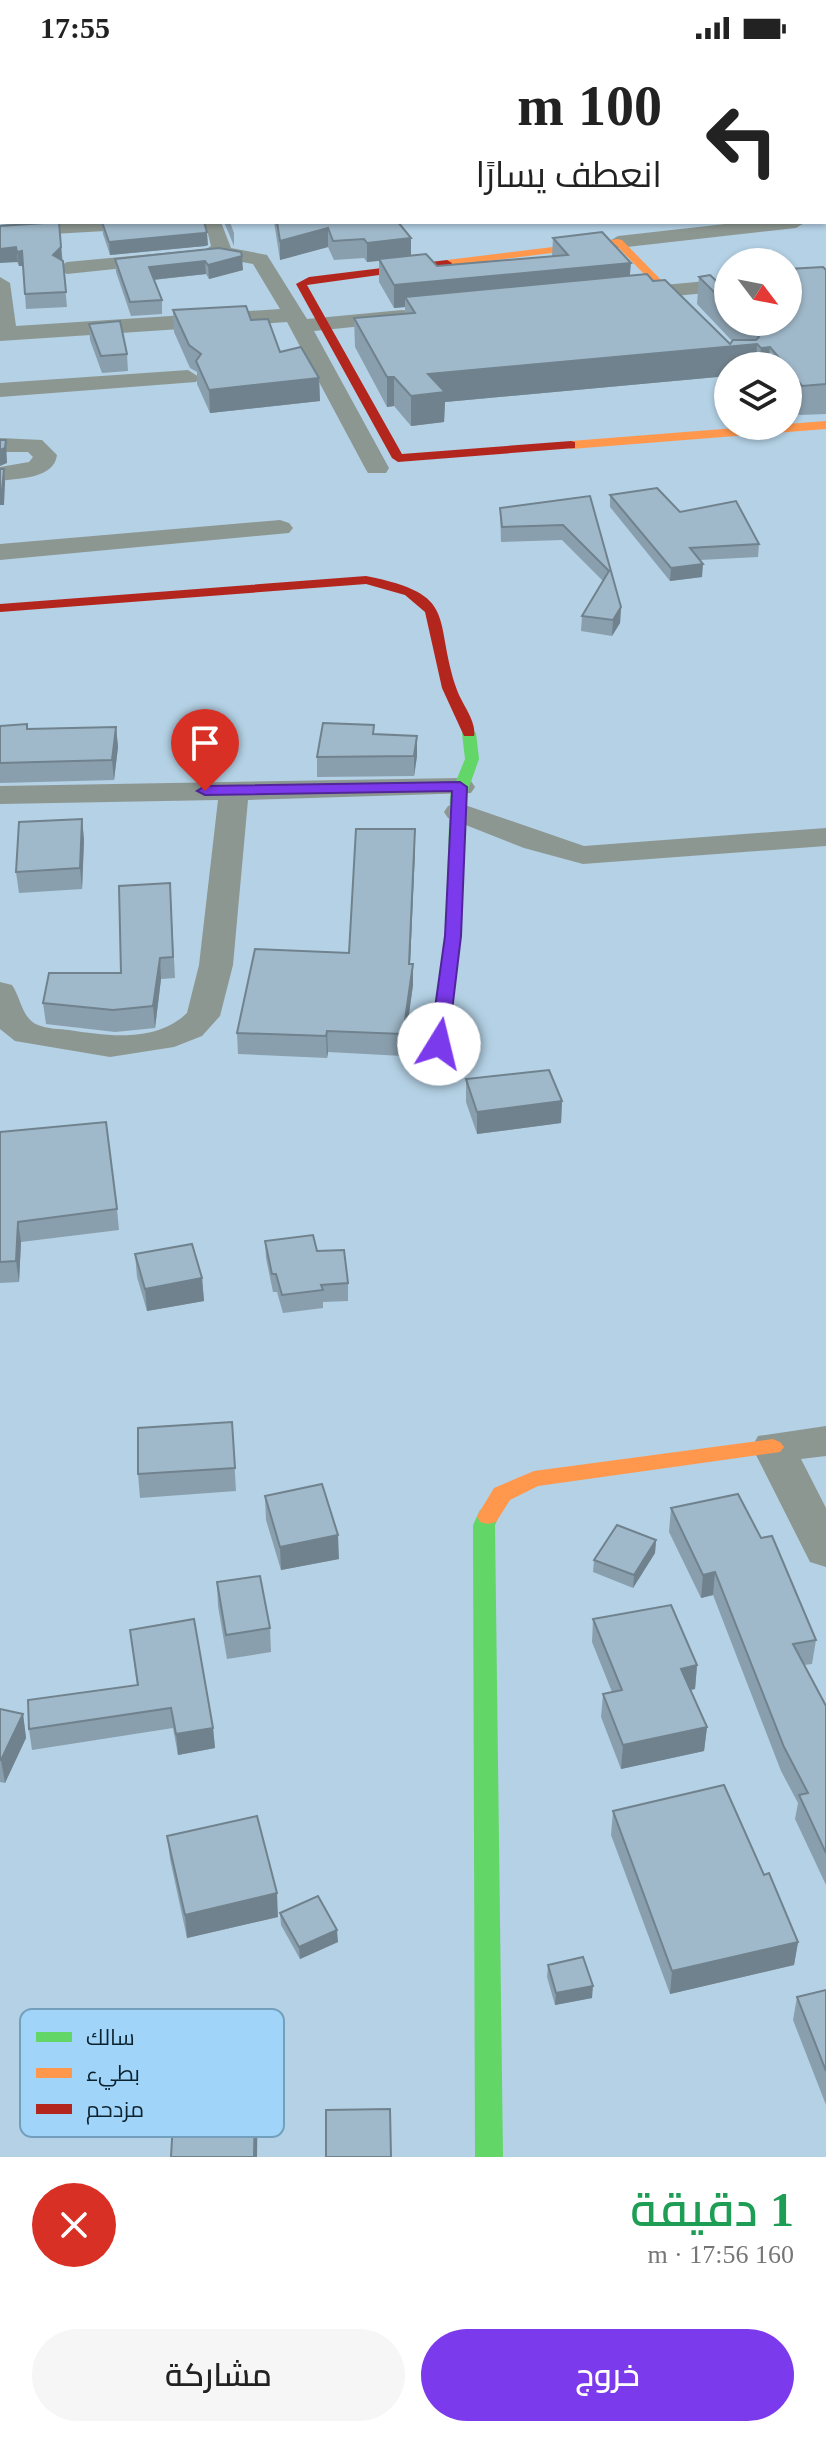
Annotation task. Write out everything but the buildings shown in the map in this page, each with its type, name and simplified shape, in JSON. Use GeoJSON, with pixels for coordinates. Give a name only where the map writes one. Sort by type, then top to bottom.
{"type":"FeatureCollection","features":[{"type":"Feature","properties":{"kind":"street"},"geometry":{"type":"LineString","coordinates":[[0,231],[123,224]]}},
{"type":"Feature","properties":{"kind":"street"},"geometry":{"type":"LineString","coordinates":[[211,224],[216,227],[221,248],[219,252]]}},
{"type":"Feature","properties":{"kind":"street"},"geometry":{"type":"LineString","coordinates":[[377,468],[312,330],[301,284],[309,280],[778,224]]}},
{"type":"Feature","properties":{"kind":"street"},"geometry":{"type":"LineString","coordinates":[[618,242],[725,352]]}},
{"type":"Feature","properties":{"kind":"street"},"geometry":{"type":"LineString","coordinates":[[67,268],[201,257],[219,252],[260,259],[398,458],[714,429]]}},
{"type":"Feature","properties":{"kind":"street"},"geometry":{"type":"LineString","coordinates":[[0,283],[3,333],[312,330],[405,337]]}},
{"type":"Feature","properties":{"kind":"street"},"geometry":{"type":"LineString","coordinates":[[604,297],[714,286]]}},
{"type":"Feature","properties":{"kind":"street"},"geometry":{"type":"LineString","coordinates":[[654,315],[714,310]]}},
{"type":"Feature","properties":{"kind":"street"},"geometry":{"type":"LineString","coordinates":[[312,330],[422,314]]}},
{"type":"Feature","properties":{"kind":"street"},"geometry":{"type":"LineString","coordinates":[[0,390],[188,377]]}},
{"type":"Feature","properties":{"kind":"street"},"geometry":{"type":"LineString","coordinates":[[802,423],[826,425]]}},
{"type":"Feature","properties":{"kind":"street"},"geometry":{"type":"LineString","coordinates":[[0,445],[34,445],[45,455],[44,462],[36,468],[0,474]]}},
{"type":"Feature","properties":{"kind":"street"},"geometry":{"type":"LineString","coordinates":[[0,552],[280,528]]}},
{"type":"Feature","properties":{"kind":"street"},"geometry":{"type":"LineString","coordinates":[[0,608],[338,581],[383,581],[417,595],[434,612],[441,634],[448,685],[468,728],[473,747],[459,799],[453,936],[439,1044]]}},
{"type":"Feature","properties":{"kind":"street"},"geometry":{"type":"LineString","coordinates":[[0,992],[11,1021],[27,1034],[110,1047],[174,1037],[190,1029],[203,1016],[216,965],[234,790]]}},
{"type":"Feature","properties":{"kind":"street"},"geometry":{"type":"LineString","coordinates":[[0,795],[234,790],[459,799],[535,841],[583,855],[826,837]]}},
{"type":"Feature","properties":{"kind":"street"},"geometry":{"type":"LineString","coordinates":[[489,2157],[492,2031],[484,1687],[484,1525],[494,1500],[509,1486],[534,1479],[826,1441]]}},
{"type":"Feature","properties":{"kind":"street"},"geometry":{"type":"LineString","coordinates":[[773,1447],[826,1550]]}},
{"type":"Feature","properties":{"kind":"traffic: fast"},"geometry":{"type":"LineString","coordinates":[[439,1044],[453,936],[458,796],[472,759],[469,733]]}},
{"type":"Feature","properties":{"kind":"traffic: fast"},"geometry":{"type":"LineString","coordinates":[[488,1516],[484,1525],[489,2157]]}},
{"type":"Feature","properties":{"kind":"traffic: slow"},"geometry":{"type":"LineString","coordinates":[[447,263],[618,242],[725,352]]}},
{"type":"Feature","properties":{"kind":"traffic: slow"},"geometry":{"type":"LineString","coordinates":[[571,445],[826,425]]}},
{"type":"Feature","properties":{"kind":"traffic: slow"},"geometry":{"type":"LineString","coordinates":[[488,1516],[502,1494],[534,1479],[773,1447]]}},
{"type":"Feature","properties":{"kind":"traffic: jam"},"geometry":{"type":"LineString","coordinates":[[447,263],[309,280],[301,284],[398,458],[571,445]]}},
{"type":"Feature","properties":{"kind":"traffic: jam"},"geometry":{"type":"LineString","coordinates":[[0,608],[366,580],[391,585],[423,600],[431,611],[450,688],[469,733]]}},
{"type":"Feature","properties":{"kind":"route"},"geometry":{"type":"LineString","coordinates":[[205,791],[460,787],[453,936],[439,1044]]}}]}
